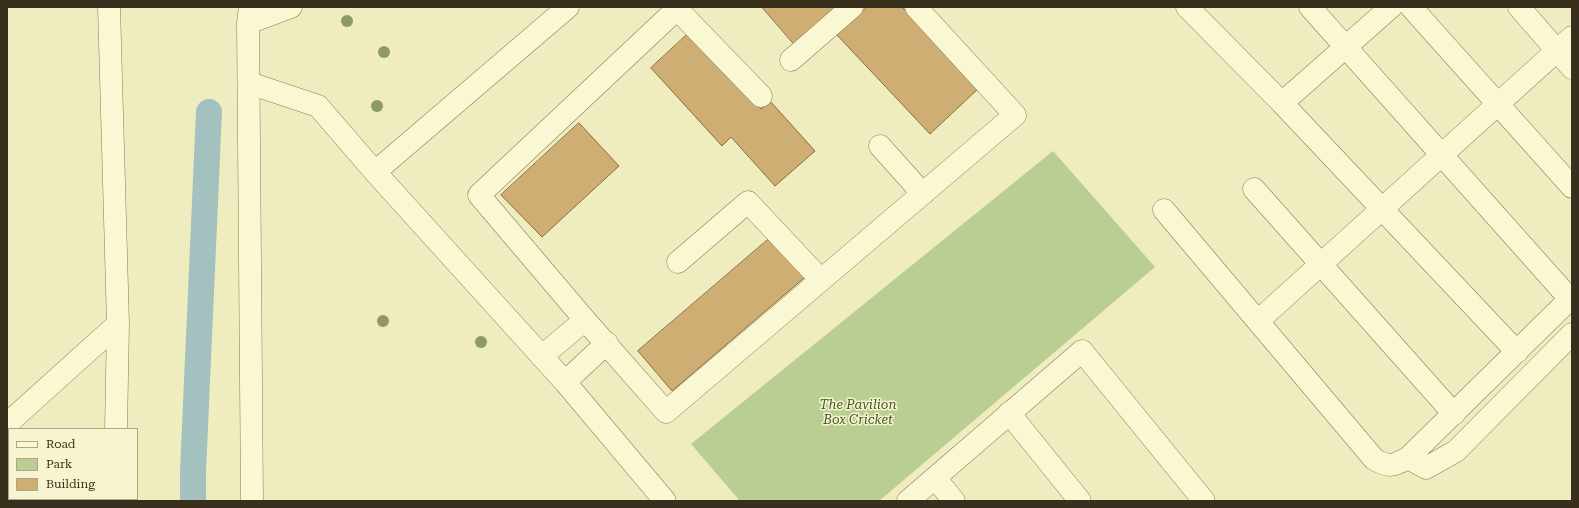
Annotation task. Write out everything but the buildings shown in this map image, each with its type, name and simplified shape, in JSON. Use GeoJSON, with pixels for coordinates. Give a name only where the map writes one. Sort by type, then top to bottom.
{"type":"FeatureCollection","features":[{"type":"Feature","properties":{"kind":"street"},"geometry":{"type":"LineString","coordinates":[[109,7],[118,324],[116,428]]}},
{"type":"Feature","properties":{"kind":"street"},"geometry":{"type":"LineString","coordinates":[[252,501],[249,15],[291,7]]}},
{"type":"Feature","properties":{"kind":"street"},"geometry":{"type":"LineString","coordinates":[[375,172],[568,7]]}},
{"type":"Feature","properties":{"kind":"street"},"geometry":{"type":"LineString","coordinates":[[791,60],[852,7]]}},
{"type":"Feature","properties":{"kind":"street"},"geometry":{"type":"LineString","coordinates":[[761,96],[677,9],[479,195],[585,320],[666,412],[1015,115],[916,7]]}},
{"type":"Feature","properties":{"kind":"street"},"geometry":{"type":"LineString","coordinates":[[1187,7],[1282,103],[1517,352]]}},
{"type":"Feature","properties":{"kind":"street"},"geometry":{"type":"LineString","coordinates":[[1164,210],[1374,459],[1385,466],[1396,465],[1408,458],[1571,298],[1441,155],[1310,7]]}},
{"type":"Feature","properties":{"kind":"street"},"geometry":{"type":"LineString","coordinates":[[1282,103],[1391,7]]}},
{"type":"Feature","properties":{"kind":"street"},"geometry":{"type":"LineString","coordinates":[[1411,7],[1572,187]]}},
{"type":"Feature","properties":{"kind":"street"},"geometry":{"type":"LineString","coordinates":[[1519,7],[1564,44],[1572,68]]}},
{"type":"Feature","properties":{"kind":"street"},"geometry":{"type":"LineString","coordinates":[[1258,320],[1564,44]]}},
{"type":"Feature","properties":{"kind":"street"},"geometry":{"type":"LineString","coordinates":[[249,83],[318,106],[375,172],[565,382],[665,501]]}},
{"type":"Feature","properties":{"kind":"street"},"geometry":{"type":"LineString","coordinates":[[880,146],[924,194]]}},
{"type":"Feature","properties":{"kind":"street"},"geometry":{"type":"LineString","coordinates":[[1254,190],[1454,414]]}},
{"type":"Feature","properties":{"kind":"street"},"geometry":{"type":"LineString","coordinates":[[678,262],[748,202],[821,280]]}},
{"type":"Feature","properties":{"kind":"street"},"geometry":{"type":"LineString","coordinates":[[542,356],[585,320]]}},
{"type":"Feature","properties":{"kind":"street"},"geometry":{"type":"LineString","coordinates":[[7,424],[118,324]]}},
{"type":"Feature","properties":{"kind":"street"},"geometry":{"type":"LineString","coordinates":[[1408,458],[1426,468],[1456,451],[1572,334]]}},
{"type":"Feature","properties":{"kind":"street"},"geometry":{"type":"LineString","coordinates":[[565,382],[587,360],[607,344]]}},
{"type":"Feature","properties":{"kind":"street"},"geometry":{"type":"LineString","coordinates":[[908,501],[1082,351],[1204,501]]}},
{"type":"Feature","properties":{"kind":"street"},"geometry":{"type":"LineString","coordinates":[[1009,413],[1080,501]]}},
{"type":"Feature","properties":{"kind":"street"},"geometry":{"type":"LineString","coordinates":[[935,478],[954,501]]}},
{"type":"Feature","properties":{"kind":"green space","name":"The Pavilion Box Cricket"},"geometry":{"type":"Polygon","coordinates":[[[1053,151],[1155,267],[879,501],[740,501],[691,444],[1053,151]]]}},
{"type":"Feature","properties":{"kind":"waterway"},"geometry":{"type":"LineString","coordinates":[[193,501],[193,471],[209,112]]}}]}
